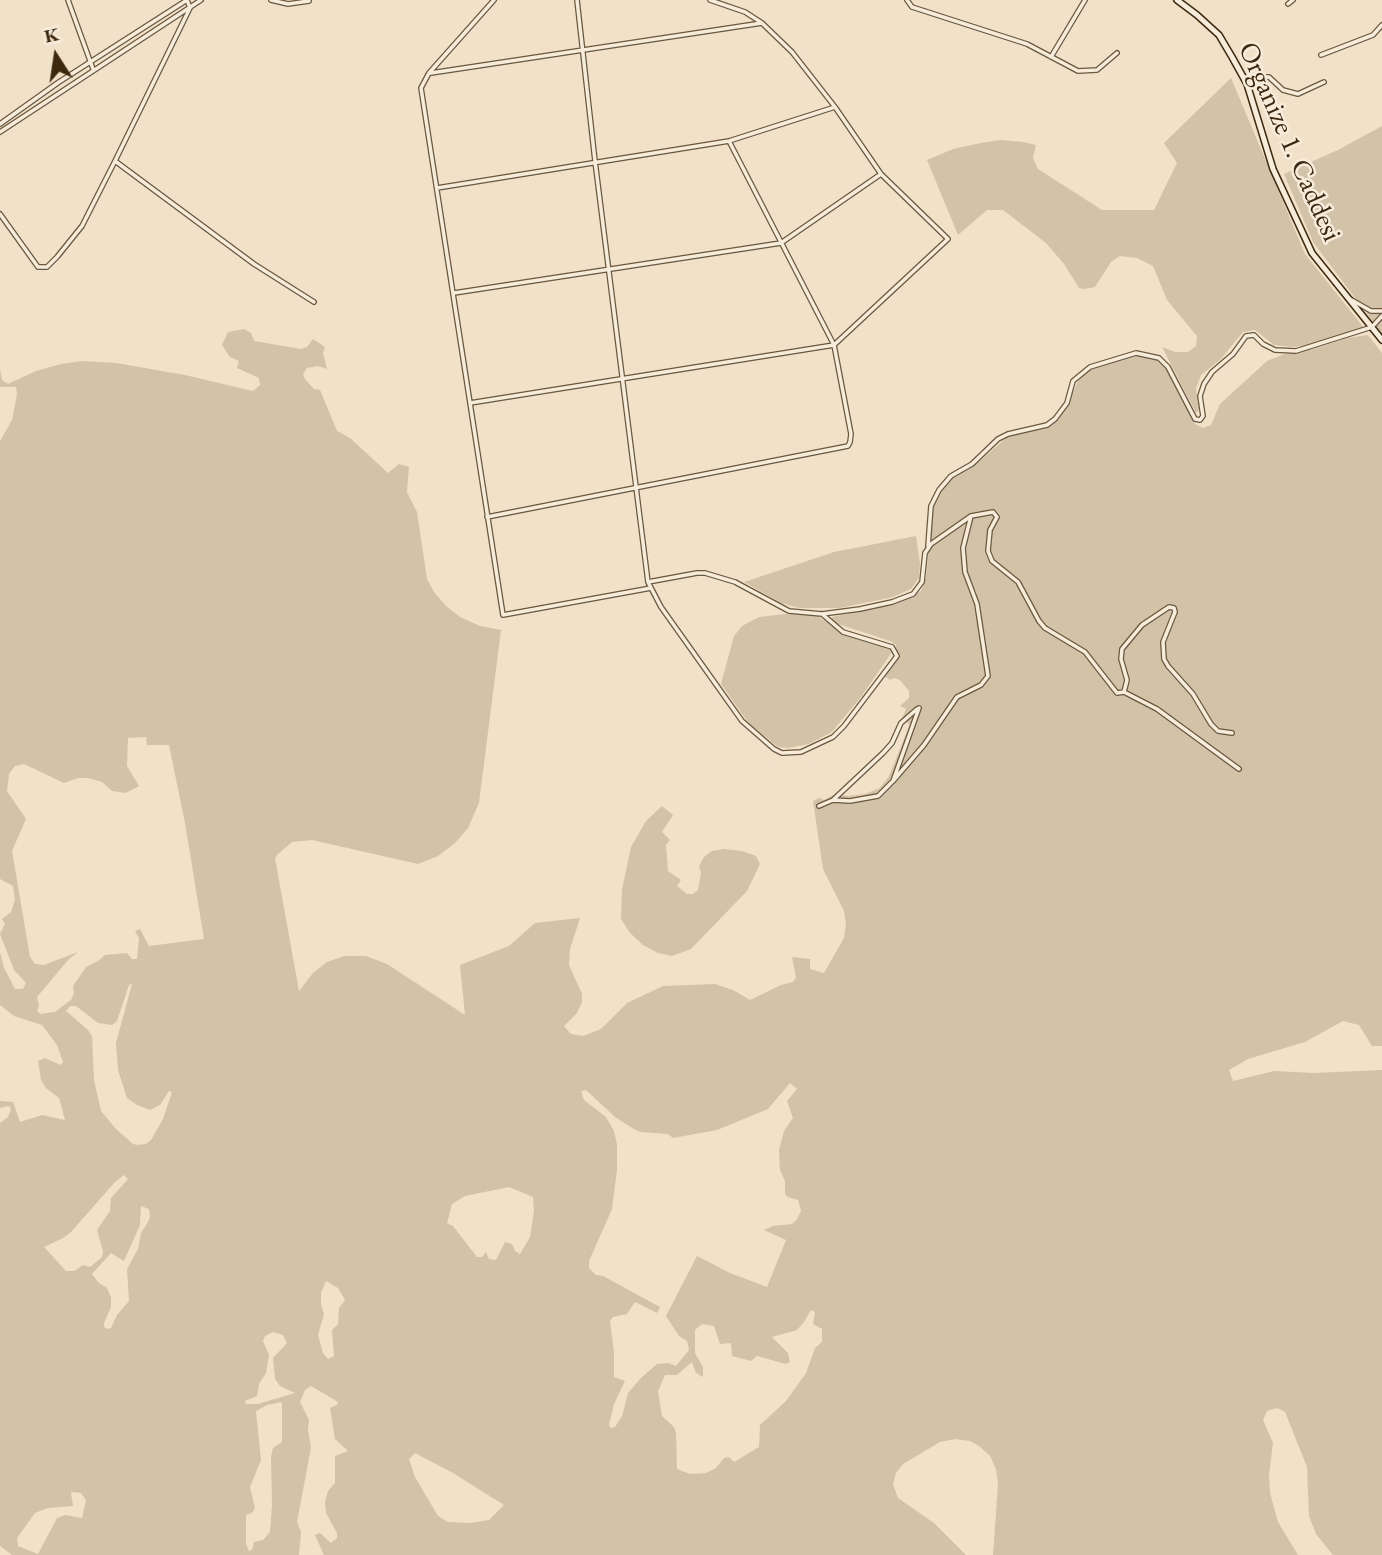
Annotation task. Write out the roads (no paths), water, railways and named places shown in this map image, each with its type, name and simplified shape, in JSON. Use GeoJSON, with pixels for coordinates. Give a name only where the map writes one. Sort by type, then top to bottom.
{"type":"FeatureCollection","features":[{"type":"Feature","properties":{"kind":"street"},"geometry":{"type":"LineString","coordinates":[[68,0],[93,69]]}},
{"type":"Feature","properties":{"kind":"street"},"geometry":{"type":"LineString","coordinates":[[0,124],[187,0],[190,8],[82,226],[47,267],[41,268],[37,265],[0,215]]}},
{"type":"Feature","properties":{"kind":"street"},"geometry":{"type":"LineString","coordinates":[[0,132],[201,0]]}},
{"type":"Feature","properties":{"kind":"street"},"geometry":{"type":"LineString","coordinates":[[271,0],[293,4],[309,1]]}},
{"type":"Feature","properties":{"kind":"street"},"geometry":{"type":"LineString","coordinates":[[494,0],[429,73],[421,88],[503,615],[651,588]]}},
{"type":"Feature","properties":{"kind":"street"},"geometry":{"type":"LineString","coordinates":[[577,0],[648,582],[661,607],[742,722],[774,750],[782,753],[801,752],[833,737],[896,658],[897,653],[892,647],[844,632],[822,614]]}},
{"type":"Feature","properties":{"kind":"street"},"geometry":{"type":"LineString","coordinates":[[470,402],[834,345],[948,239],[881,174],[835,107],[792,52],[762,23],[745,12],[710,0]]}},
{"type":"Feature","properties":{"kind":"street"},"geometry":{"type":"LineString","coordinates":[[907,0],[912,7],[1027,44],[1078,71],[1086,72],[1104,66],[1117,53]]}},
{"type":"Feature","properties":{"kind":"street"},"geometry":{"type":"LineString","coordinates":[[1051,57],[1085,0]]}},
{"type":"Feature","properties":{"kind":"street","name":"Organize 1. Caddesi"},"geometry":{"type":"LineString","coordinates":[[1177,0],[1219,35],[1247,85],[1273,169],[1312,253],[1382,340]]}},
{"type":"Feature","properties":{"kind":"street"},"geometry":{"type":"LineString","coordinates":[[1288,4],[1293,0]]}},
{"type":"Feature","properties":{"kind":"street"},"geometry":{"type":"LineString","coordinates":[[429,73],[762,23]]}},
{"type":"Feature","properties":{"kind":"street"},"geometry":{"type":"LineString","coordinates":[[1321,55],[1373,35],[1382,25]]}},
{"type":"Feature","properties":{"kind":"street"},"geometry":{"type":"LineString","coordinates":[[1247,85],[1259,77],[1269,77],[1283,90],[1298,94],[1324,82]]}},
{"type":"Feature","properties":{"kind":"street"},"geometry":{"type":"LineString","coordinates":[[437,188],[729,141],[835,107]]}},
{"type":"Feature","properties":{"kind":"street"},"geometry":{"type":"LineString","coordinates":[[487,517],[848,446],[851,434],[834,345],[729,141]]}},
{"type":"Feature","properties":{"kind":"street"},"geometry":{"type":"LineString","coordinates":[[115,161],[254,264],[314,302]]}},
{"type":"Feature","properties":{"kind":"street"},"geometry":{"type":"LineString","coordinates":[[454,293],[781,243],[881,174]]}},
{"type":"Feature","properties":{"kind":"street"},"geometry":{"type":"LineString","coordinates":[[648,582],[705,573],[735,582],[789,611],[822,614],[892,602],[913,594],[922,582],[931,506],[945,483],[951,476],[972,464],[998,439],[1046,425],[1055,419],[1067,403],[1074,379],[1090,367],[1136,353],[1156,357],[1167,364],[1195,419],[1200,420],[1203,416],[1199,400],[1204,384],[1246,336],[1254,335],[1271,348],[1289,351],[1310,348],[1371,327],[1382,314],[1349,298]]}},
{"type":"Feature","properties":{"kind":"street"},"geometry":{"type":"LineString","coordinates":[[928,548],[971,516],[996,513],[997,517],[990,530],[988,551],[992,561],[1018,582],[1045,628],[1085,652],[1115,692],[1124,692],[1157,709],[1239,769]]}},
{"type":"Feature","properties":{"kind":"street"},"geometry":{"type":"LineString","coordinates":[[833,800],[850,801],[878,796],[923,745],[957,697],[982,685],[988,676],[976,604],[965,572],[963,548],[971,516]]}},
{"type":"Feature","properties":{"kind":"street"},"geometry":{"type":"LineString","coordinates":[[1124,692],[1127,680],[1121,659],[1122,649],[1142,625],[1171,607],[1175,612],[1163,642],[1164,659],[1194,694],[1201,710],[1218,731],[1232,733]]}},
{"type":"Feature","properties":{"kind":"street"},"geometry":{"type":"LineString","coordinates":[[819,806],[833,800],[883,753],[892,743],[901,723],[919,708],[893,781]]}}]}
